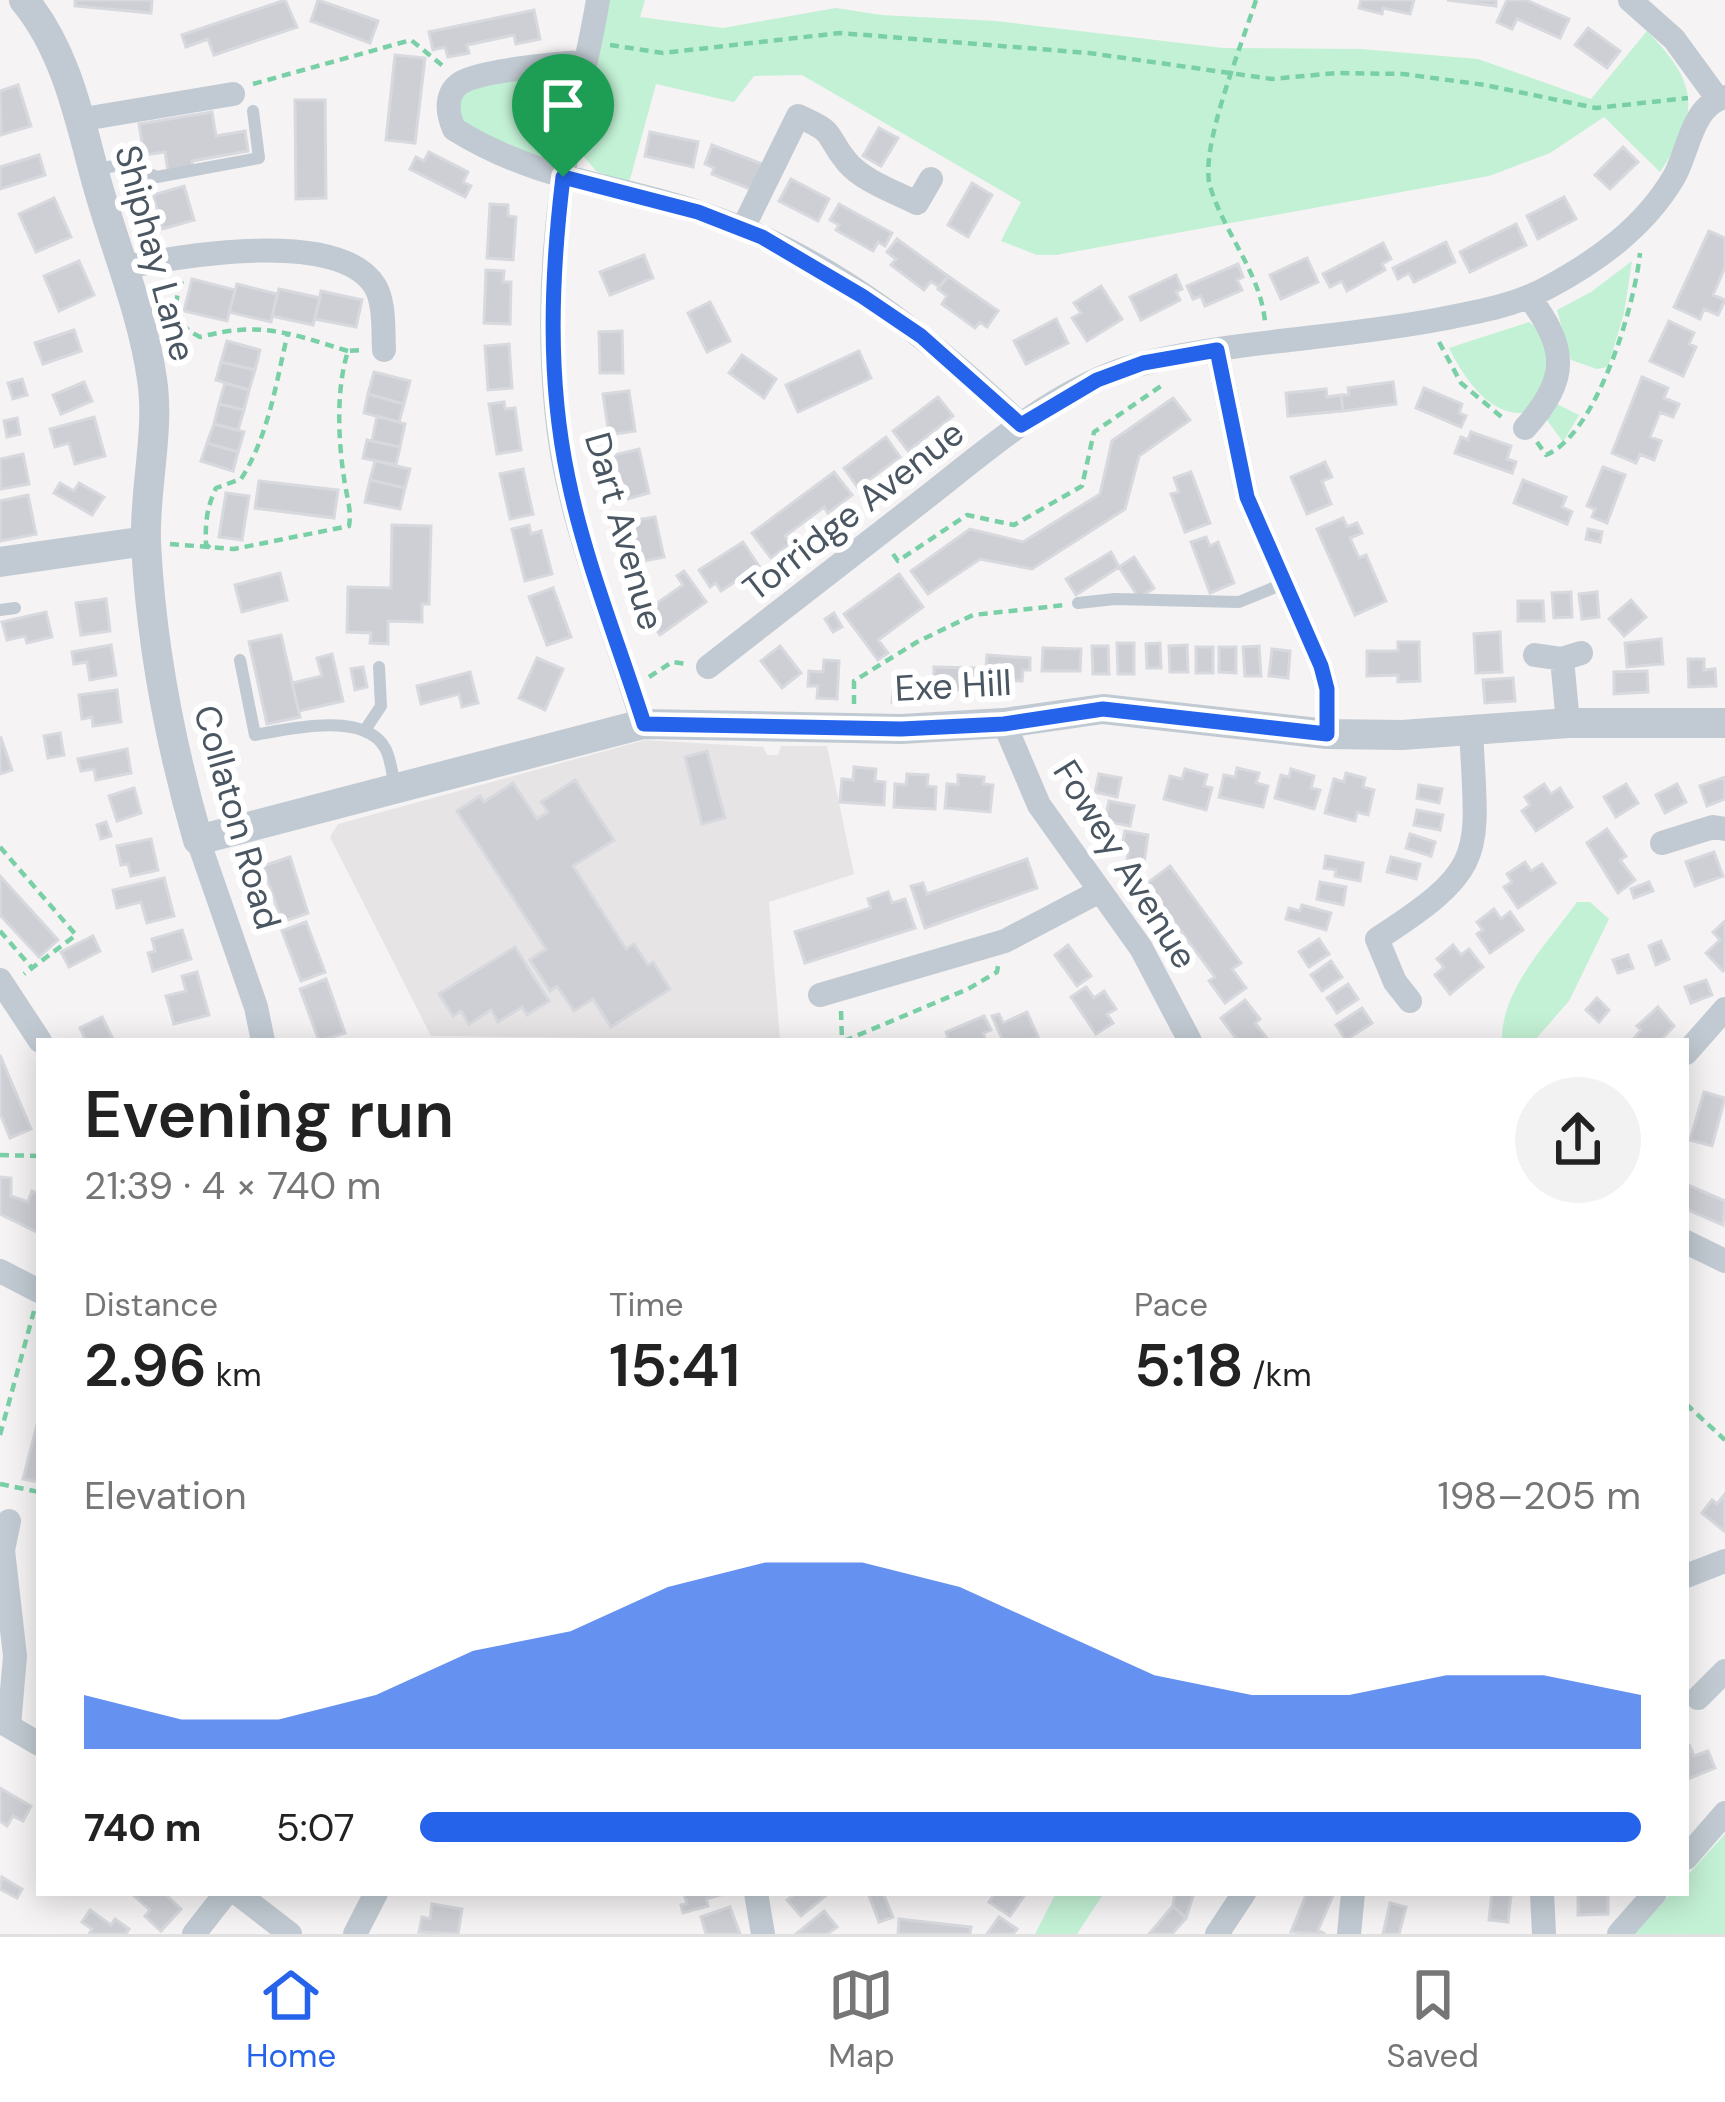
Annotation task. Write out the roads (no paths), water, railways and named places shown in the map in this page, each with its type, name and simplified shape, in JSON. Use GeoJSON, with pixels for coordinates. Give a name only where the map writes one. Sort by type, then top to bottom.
{"type":"FeatureCollection","features":[{"type":"Feature","properties":{"kind":"street","name":"Shiphay Lane"},"geometry":{"type":"LineString","coordinates":[[24,0],[60,56],[126,267],[153,383],[146,541]]}},
{"type":"Feature","properties":{"kind":"street","name":"Dart Avenue"},"geometry":{"type":"LineString","coordinates":[[598,0],[563,177],[554,251],[556,409],[585,544],[644,724]]}},
{"type":"Feature","properties":{"kind":"street"},"geometry":{"type":"LineString","coordinates":[[1630,0],[1674,39],[1721,97]]}},
{"type":"Feature","properties":{"kind":"street"},"geometry":{"type":"LineString","coordinates":[[587,51],[461,81],[450,95],[448,114],[454,129],[530,169],[743,228],[921,336],[1021,425]]}},
{"type":"Feature","properties":{"kind":"street"},"geometry":{"type":"LineString","coordinates":[[78,119],[233,94]]}},
{"type":"Feature","properties":{"kind":"street","name":"Torridge Avenue"},"geometry":{"type":"LineString","coordinates":[[708,667],[1021,425],[1097,380],[1160,360],[1408,326],[1529,297],[1607,251],[1647,215],[1676,175],[1701,115],[1721,97]]}},
{"type":"Feature","properties":{"kind":"street"},"geometry":{"type":"LineString","coordinates":[[743,228],[798,116],[828,129],[848,164],[917,203],[931,179]]}},
{"type":"Feature","properties":{"kind":"street"},"geometry":{"type":"LineString","coordinates":[[126,267],[183,255],[257,250],[316,256],[353,267],[374,285],[384,350]]}},
{"type":"Feature","properties":{"kind":"street"},"geometry":{"type":"LineString","coordinates":[[1526,428],[1551,392],[1558,354],[1556,336],[1529,297]]}},
{"type":"Feature","properties":{"kind":"street"},"geometry":{"type":"LineString","coordinates":[[1217,350],[1247,497],[1321,666],[1327,689],[1327,734]]}},
{"type":"Feature","properties":{"kind":"street"},"geometry":{"type":"LineString","coordinates":[[0,562],[146,541]]}},
{"type":"Feature","properties":{"kind":"street","name":"Collaton Road"},"geometry":{"type":"LineString","coordinates":[[146,541],[162,696],[198,840],[262,1038]]}},
{"type":"Feature","properties":{"kind":"street"},"geometry":{"type":"LineString","coordinates":[[1535,655],[1572,656],[1568,723]]}},
{"type":"Feature","properties":{"kind":"street","name":"Exe Hill"},"geometry":{"type":"LineString","coordinates":[[198,840],[644,724],[854,728],[1004,724],[1103,709],[1327,734],[1568,723],[1725,723]]}},
{"type":"Feature","properties":{"kind":"street","name":"Fowey Avenue"},"geometry":{"type":"LineString","coordinates":[[1004,724],[1039,805],[1141,948],[1188,1038]]}},
{"type":"Feature","properties":{"kind":"street"},"geometry":{"type":"LineString","coordinates":[[1410,1001],[1395,982],[1377,939],[1420,914],[1450,887],[1470,856],[1476,835],[1471,728]]}},
{"type":"Feature","properties":{"kind":"street"},"geometry":{"type":"LineString","coordinates":[[1662,843],[1713,827],[1725,829]]}},
{"type":"Feature","properties":{"kind":"street"},"geometry":{"type":"LineString","coordinates":[[820,995],[1005,941],[1100,890]]}},
{"type":"Feature","properties":{"kind":"street"},"geometry":{"type":"LineString","coordinates":[[2,984],[38,1038]]}},
{"type":"Feature","properties":{"kind":"street"},"geometry":{"type":"LineString","coordinates":[[1689,1050],[1725,1009]]}},
{"type":"Feature","properties":{"kind":"street"},"geometry":{"type":"LineString","coordinates":[[1689,1243],[1725,1261]]}},
{"type":"Feature","properties":{"kind":"street"},"geometry":{"type":"LineString","coordinates":[[0,1271],[36,1290]]}},
{"type":"Feature","properties":{"kind":"street"},"geometry":{"type":"LineString","coordinates":[[4,1520],[4,1724],[36,1742]]}},
{"type":"Feature","properties":{"kind":"street"},"geometry":{"type":"LineString","coordinates":[[1689,1575],[1725,1561]]}},
{"type":"Feature","properties":{"kind":"street"},"geometry":{"type":"LineString","coordinates":[[1698,1698],[1725,1671]]}},
{"type":"Feature","properties":{"kind":"street"},"geometry":{"type":"LineString","coordinates":[[1689,1855],[1725,1813]]}},
{"type":"Feature","properties":{"kind":"street"},"geometry":{"type":"LineString","coordinates":[[194,1934],[224,1896]]}},
{"type":"Feature","properties":{"kind":"street"},"geometry":{"type":"LineString","coordinates":[[241,1896],[290,1934]]}},
{"type":"Feature","properties":{"kind":"street"},"geometry":{"type":"LineString","coordinates":[[355,1934],[374,1896]]}},
{"type":"Feature","properties":{"kind":"street"},"geometry":{"type":"LineString","coordinates":[[757,1896],[764,1934]]}},
{"type":"Feature","properties":{"kind":"street"},"geometry":{"type":"LineString","coordinates":[[1217,1934],[1242,1896]]}},
{"type":"Feature","properties":{"kind":"street"},"geometry":{"type":"LineString","coordinates":[[1349,1934],[1353,1896]]}},
{"type":"Feature","properties":{"kind":"street"},"geometry":{"type":"LineString","coordinates":[[1543,1896],[1544,1934]]}},
{"type":"Feature","properties":{"kind":"street"},"geometry":{"type":"LineString","coordinates":[[1619,1934],[1652,1896]]}},
{"type":"Feature","properties":{"kind":"lane"},"geometry":{"type":"LineString","coordinates":[[94,169],[127,164],[157,177],[259,158],[253,111]]}},
{"type":"Feature","properties":{"kind":"lane"},"geometry":{"type":"LineString","coordinates":[[1078,603],[1115,599],[1239,602],[1283,584]]}},
{"type":"Feature","properties":{"kind":"lane"},"geometry":{"type":"LineString","coordinates":[[0,610],[15,608]]}},
{"type":"Feature","properties":{"kind":"lane"},"geometry":{"type":"LineString","coordinates":[[240,660],[255,735],[310,725],[365,730],[385,746],[395,787]]}},
{"type":"Feature","properties":{"kind":"lane"},"geometry":{"type":"LineString","coordinates":[[365,730],[381,706],[379,667]]}}]}
